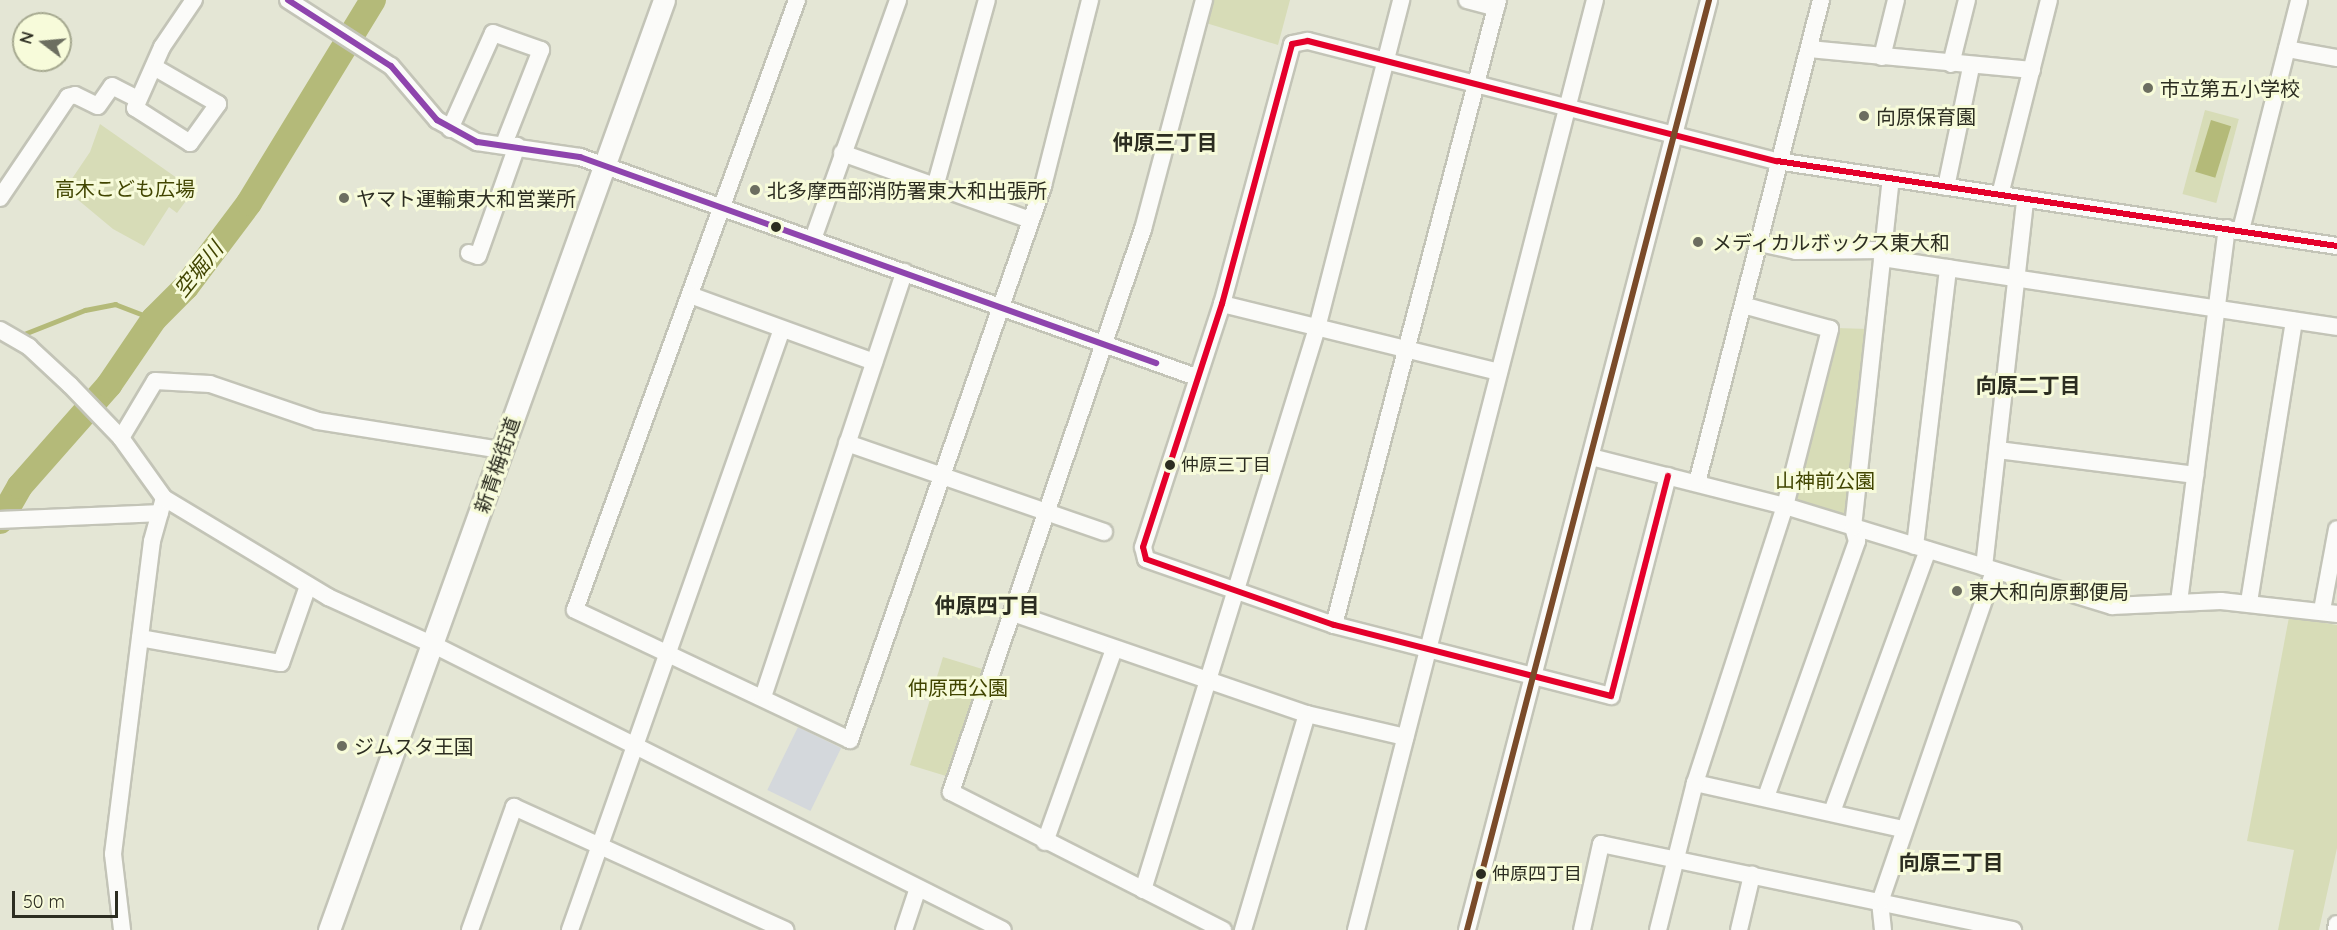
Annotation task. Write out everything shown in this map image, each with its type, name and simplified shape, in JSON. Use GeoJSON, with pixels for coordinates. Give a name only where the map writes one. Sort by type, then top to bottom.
{"type":"FeatureCollection","features":[{"type":"Feature","properties":{"kind":"main road","name":"新青梅街道"},"geometry":{"type":"LineString","coordinates":[[328,930],[434,645],[601,165],[664,0]]}},
{"type":"Feature","properties":{"kind":"street"},"geometry":{"type":"LineString","coordinates":[[154,67],[218,104],[190,143],[135,108],[154,67],[194,0]]}},
{"type":"Feature","properties":{"kind":"street"},"geometry":{"type":"LineString","coordinates":[[288,0],[391,66],[419,102],[450,129],[477,142],[510,145],[601,165],[1196,377]]}},
{"type":"Feature","properties":{"kind":"street"},"geometry":{"type":"LineString","coordinates":[[797,0],[575,610],[850,740],[1030,220],[1090,0]]}},
{"type":"Feature","properties":{"kind":"street"},"geometry":{"type":"LineString","coordinates":[[813,239],[898,0]]}},
{"type":"Feature","properties":{"kind":"street"},"geometry":{"type":"LineString","coordinates":[[935,187],[987,0]]}},
{"type":"Feature","properties":{"kind":"street"},"geometry":{"type":"LineString","coordinates":[[1204,0],[1143,229],[1107,345],[951,792],[1045,842],[1223,930]]}},
{"type":"Feature","properties":{"kind":"street"},"geometry":{"type":"LineString","coordinates":[[1143,890],[1204,682],[1235,591],[1317,328],[1401,0]]}},
{"type":"Feature","properties":{"kind":"street"},"geometry":{"type":"LineString","coordinates":[[1334,625],[1410,349],[1497,4],[1467,0]]}},
{"type":"Feature","properties":{"kind":"street"},"geometry":{"type":"LineString","coordinates":[[1356,930],[1595,0]]}},
{"type":"Feature","properties":{"kind":"street"},"geometry":{"type":"LineString","coordinates":[[1467,930],[1709,0]]}},
{"type":"Feature","properties":{"kind":"street"},"geometry":{"type":"LineString","coordinates":[[1696,483],[1759,243],[1777,161],[1821,0]]}},
{"type":"Feature","properties":{"kind":"street"},"geometry":{"type":"LineString","coordinates":[[1882,57],[1896,0]]}},
{"type":"Feature","properties":{"kind":"street"},"geometry":{"type":"LineString","coordinates":[[1951,64],[1967,0]]}},
{"type":"Feature","properties":{"kind":"street"},"geometry":{"type":"LineString","coordinates":[[2000,195],[2049,0]]}},
{"type":"Feature","properties":{"kind":"street"},"geometry":{"type":"LineString","coordinates":[[2179,602],[2216,309],[2234,229],[2288,49],[2300,0]]}},
{"type":"Feature","properties":{"kind":"street"},"geometry":{"type":"LineString","coordinates":[[450,129],[493,33],[541,50],[488,211],[478,256],[469,253]]}},
{"type":"Feature","properties":{"kind":"street"},"geometry":{"type":"LineString","coordinates":[[1668,476],[1611,696],[1334,625],[1151,562],[1143,554],[1196,377],[1222,304],[1292,44],[1308,41],[1387,60],[1476,85],[1777,161],[2337,246]]}},
{"type":"Feature","properties":{"kind":"street"},"geometry":{"type":"LineString","coordinates":[[2288,49],[2337,58]]}},
{"type":"Feature","properties":{"kind":"street"},"geometry":{"type":"LineString","coordinates":[[1809,50],[1971,67],[2032,70]]}},
{"type":"Feature","properties":{"kind":"street"},"geometry":{"type":"LineString","coordinates":[[1946,187],[1971,67]]}},
{"type":"Feature","properties":{"kind":"street"},"geometry":{"type":"LineString","coordinates":[[0,198],[68,97],[75,94],[98,106],[111,86],[138,99]]}},
{"type":"Feature","properties":{"kind":"street"},"geometry":{"type":"LineString","coordinates":[[842,153],[1030,220]]}},
{"type":"Feature","properties":{"kind":"street"},"geometry":{"type":"LineString","coordinates":[[1766,797],[1857,541],[1853,527],[1891,179]]}},
{"type":"Feature","properties":{"kind":"street"},"geometry":{"type":"LineString","coordinates":[[1883,930],[1880,902],[1989,569],[1998,450],[2025,199]]}},
{"type":"Feature","properties":{"kind":"street"},"geometry":{"type":"LineString","coordinates":[[1759,243],[1796,251],[1882,254],[1948,268],[2337,327]]}},
{"type":"Feature","properties":{"kind":"street"},"geometry":{"type":"LineString","coordinates":[[1832,812],[1921,548],[1948,268]]}},
{"type":"Feature","properties":{"kind":"street"},"geometry":{"type":"LineString","coordinates":[[763,697],[904,272]]}},
{"type":"Feature","properties":{"kind":"street"},"geometry":{"type":"LineString","coordinates":[[690,295],[874,362]]}},
{"type":"Feature","properties":{"kind":"street"},"geometry":{"type":"LineString","coordinates":[[1222,304],[1499,372]]}},
{"type":"Feature","properties":{"kind":"street"},"geometry":{"type":"LineString","coordinates":[[1658,930],[1674,858],[1695,783],[1785,506],[1830,329],[1743,305]]}},
{"type":"Feature","properties":{"kind":"street"},"geometry":{"type":"LineString","coordinates":[[2249,602],[2294,321]]}},
{"type":"Feature","properties":{"kind":"street"},"geometry":{"type":"LineString","coordinates":[[570,930],[782,328]]}},
{"type":"Feature","properties":{"kind":"street"},"geometry":{"type":"LineString","coordinates":[[0,330],[29,347],[110,425],[121,438],[162,506],[308,586],[434,645],[1003,930]]}},
{"type":"Feature","properties":{"kind":"street"},"geometry":{"type":"LineString","coordinates":[[121,438],[155,381],[210,384],[318,421],[502,450]]}},
{"type":"Feature","properties":{"kind":"street"},"geometry":{"type":"LineString","coordinates":[[847,443],[1104,532]]}},
{"type":"Feature","properties":{"kind":"street"},"geometry":{"type":"LineString","coordinates":[[1998,450],[2195,475]]}},
{"type":"Feature","properties":{"kind":"street"},"geometry":{"type":"LineString","coordinates":[[1591,457],[1785,506],[2112,606],[2179,602],[2249,602],[2329,612],[2337,529]]}},
{"type":"Feature","properties":{"kind":"street"},"geometry":{"type":"LineString","coordinates":[[0,520],[41,519],[162,506]]}},
{"type":"Feature","properties":{"kind":"street"},"geometry":{"type":"LineString","coordinates":[[122,930],[113,854],[152,541],[162,506]]}},
{"type":"Feature","properties":{"kind":"street"},"geometry":{"type":"LineString","coordinates":[[140,638],[281,663],[308,586]]}},
{"type":"Feature","properties":{"kind":"street"},"geometry":{"type":"LineString","coordinates":[[1013,613],[1204,682],[1307,714],[1405,737]]}},
{"type":"Feature","properties":{"kind":"street"},"geometry":{"type":"LineString","coordinates":[[1045,842],[1114,649]]}},
{"type":"Feature","properties":{"kind":"street"},"geometry":{"type":"LineString","coordinates":[[1243,930],[1307,714]]}},
{"type":"Feature","properties":{"kind":"street"},"geometry":{"type":"LineString","coordinates":[[1695,783],[1903,829]]}},
{"type":"Feature","properties":{"kind":"street"},"geometry":{"type":"LineString","coordinates":[[470,930],[514,807],[599,843],[785,930]]}},
{"type":"Feature","properties":{"kind":"street"},"geometry":{"type":"LineString","coordinates":[[1582,930],[1601,844],[2013,930]]}},
{"type":"Feature","properties":{"kind":"street"},"geometry":{"type":"LineString","coordinates":[[1740,930],[1752,875]]}},
{"type":"Feature","properties":{"kind":"street"},"geometry":{"type":"LineString","coordinates":[[904,930],[918,888]]}},
{"type":"Feature","properties":{"kind":"street"},"geometry":{"type":"LineString","coordinates":[[2336,930],[2337,924]]}},
{"type":"Feature","properties":{"kind":"green space"},"geometry":{"type":"Polygon","coordinates":[[[1211,0],[1290,0],[1278,45],[1206,23],[1211,0]]]}},
{"type":"Feature","properties":{"kind":"green space"},"geometry":{"type":"Polygon","coordinates":[[[2205,110],[2239,119],[2216,203],[2182,194],[2205,110]]]}},
{"type":"Feature","properties":{"kind":"green space","name":"高木こども広場"},"geometry":{"type":"Polygon","coordinates":[[[100,124],[194,190],[177,213],[169,207],[144,246],[113,229],[65,189],[90,152],[100,124]]]}},
{"type":"Feature","properties":{"kind":"green space","name":"山神前公園"},"geometry":{"type":"Polygon","coordinates":[[[1836,328],[1869,329],[1848,511],[1843,514],[1799,501],[1794,493],[1836,328]]]}},
{"type":"Feature","properties":{"kind":"green space"},"geometry":{"type":"Polygon","coordinates":[[[2289,617],[2337,625],[2337,848],[2319,930],[2278,930],[2294,850],[2247,841],[2289,617]]]}},
{"type":"Feature","properties":{"kind":"green space","name":"仲原西公園"},"geometry":{"type":"Polygon","coordinates":[[[943,657],[989,671],[956,779],[910,765],[943,657]]]}},
{"type":"Feature","properties":{"kind":"shaded area"},"geometry":{"type":"Polygon","coordinates":[[[2211,120],[2231,126],[2215,178],[2195,172],[2211,120]]]}},
{"type":"Feature","properties":{"kind":"building"},"geometry":{"type":"Polygon","coordinates":[[[798,727],[841,748],[810,811],[767,790],[798,727]]]}},
{"type":"Feature","properties":{"kind":"waterway","name":"空堀川"},"geometry":{"type":"LineString","coordinates":[[0,521],[20,486],[109,385],[154,319],[186,287],[249,203],[373,0]]}},
{"type":"Feature","properties":{"kind":"waterway"},"geometry":{"type":"LineString","coordinates":[[19,336],[85,310],[115,304],[154,319]]}},
{"type":"Feature","properties":{"kind":"transit line"},"geometry":{"type":"LineString","coordinates":[[288,0],[391,66],[437,120],[477,142],[580,157],[1156,363]]}},
{"type":"Feature","properties":{"kind":"transit line"},"geometry":{"type":"LineString","coordinates":[[1467,930],[1709,0]]}},
{"type":"Feature","properties":{"kind":"transit line"},"geometry":{"type":"LineString","coordinates":[[1668,476],[1611,696],[1334,625],[1146,559],[1143,547],[1222,304],[1292,44],[1308,41],[1777,161],[2337,246]]}},
{"type":"Feature","properties":{"kind":"place","name":"市立第五小学校"},"geometry":{"type":"Point","coordinates":[2148,88]}},
{"type":"Feature","properties":{"kind":"place","name":"向原保育園"},"geometry":{"type":"Point","coordinates":[1864,116]}},
{"type":"Feature","properties":{"kind":"place","name":"北多摩西部消防署東大和出張所"},"geometry":{"type":"Point","coordinates":[755,190]}},
{"type":"Feature","properties":{"kind":"place","name":"ヤマト運輸東大和営業所"},"geometry":{"type":"Point","coordinates":[344,198]}},
{"type":"Feature","properties":{"kind":"place","name":"メディカルボックス東大和"},"geometry":{"type":"Point","coordinates":[1698,242]}},
{"type":"Feature","properties":{"kind":"place","name":"仲原三丁目"},"geometry":{"type":"Point","coordinates":[1170,465]}},
{"type":"Feature","properties":{"kind":"place","name":"東大和向原郵便局"},"geometry":{"type":"Point","coordinates":[1957,591]}},
{"type":"Feature","properties":{"kind":"place","name":"ジムスタ王国"},"geometry":{"type":"Point","coordinates":[342,746]}},
{"type":"Feature","properties":{"kind":"place","name":"仲原四丁目"},"geometry":{"type":"Point","coordinates":[1481,874]}},
{"type":"Feature","properties":{"kind":"district","name":"仲原三丁目"},"geometry":{"type":"Point","coordinates":[1165,142]}},
{"type":"Feature","properties":{"kind":"district","name":"向原二丁目"},"geometry":{"type":"Point","coordinates":[2028,385]}},
{"type":"Feature","properties":{"kind":"district","name":"仲原四丁目"},"geometry":{"type":"Point","coordinates":[987,605]}},
{"type":"Feature","properties":{"kind":"district","name":"向原三丁目"},"geometry":{"type":"Point","coordinates":[1951,862]}}]}
